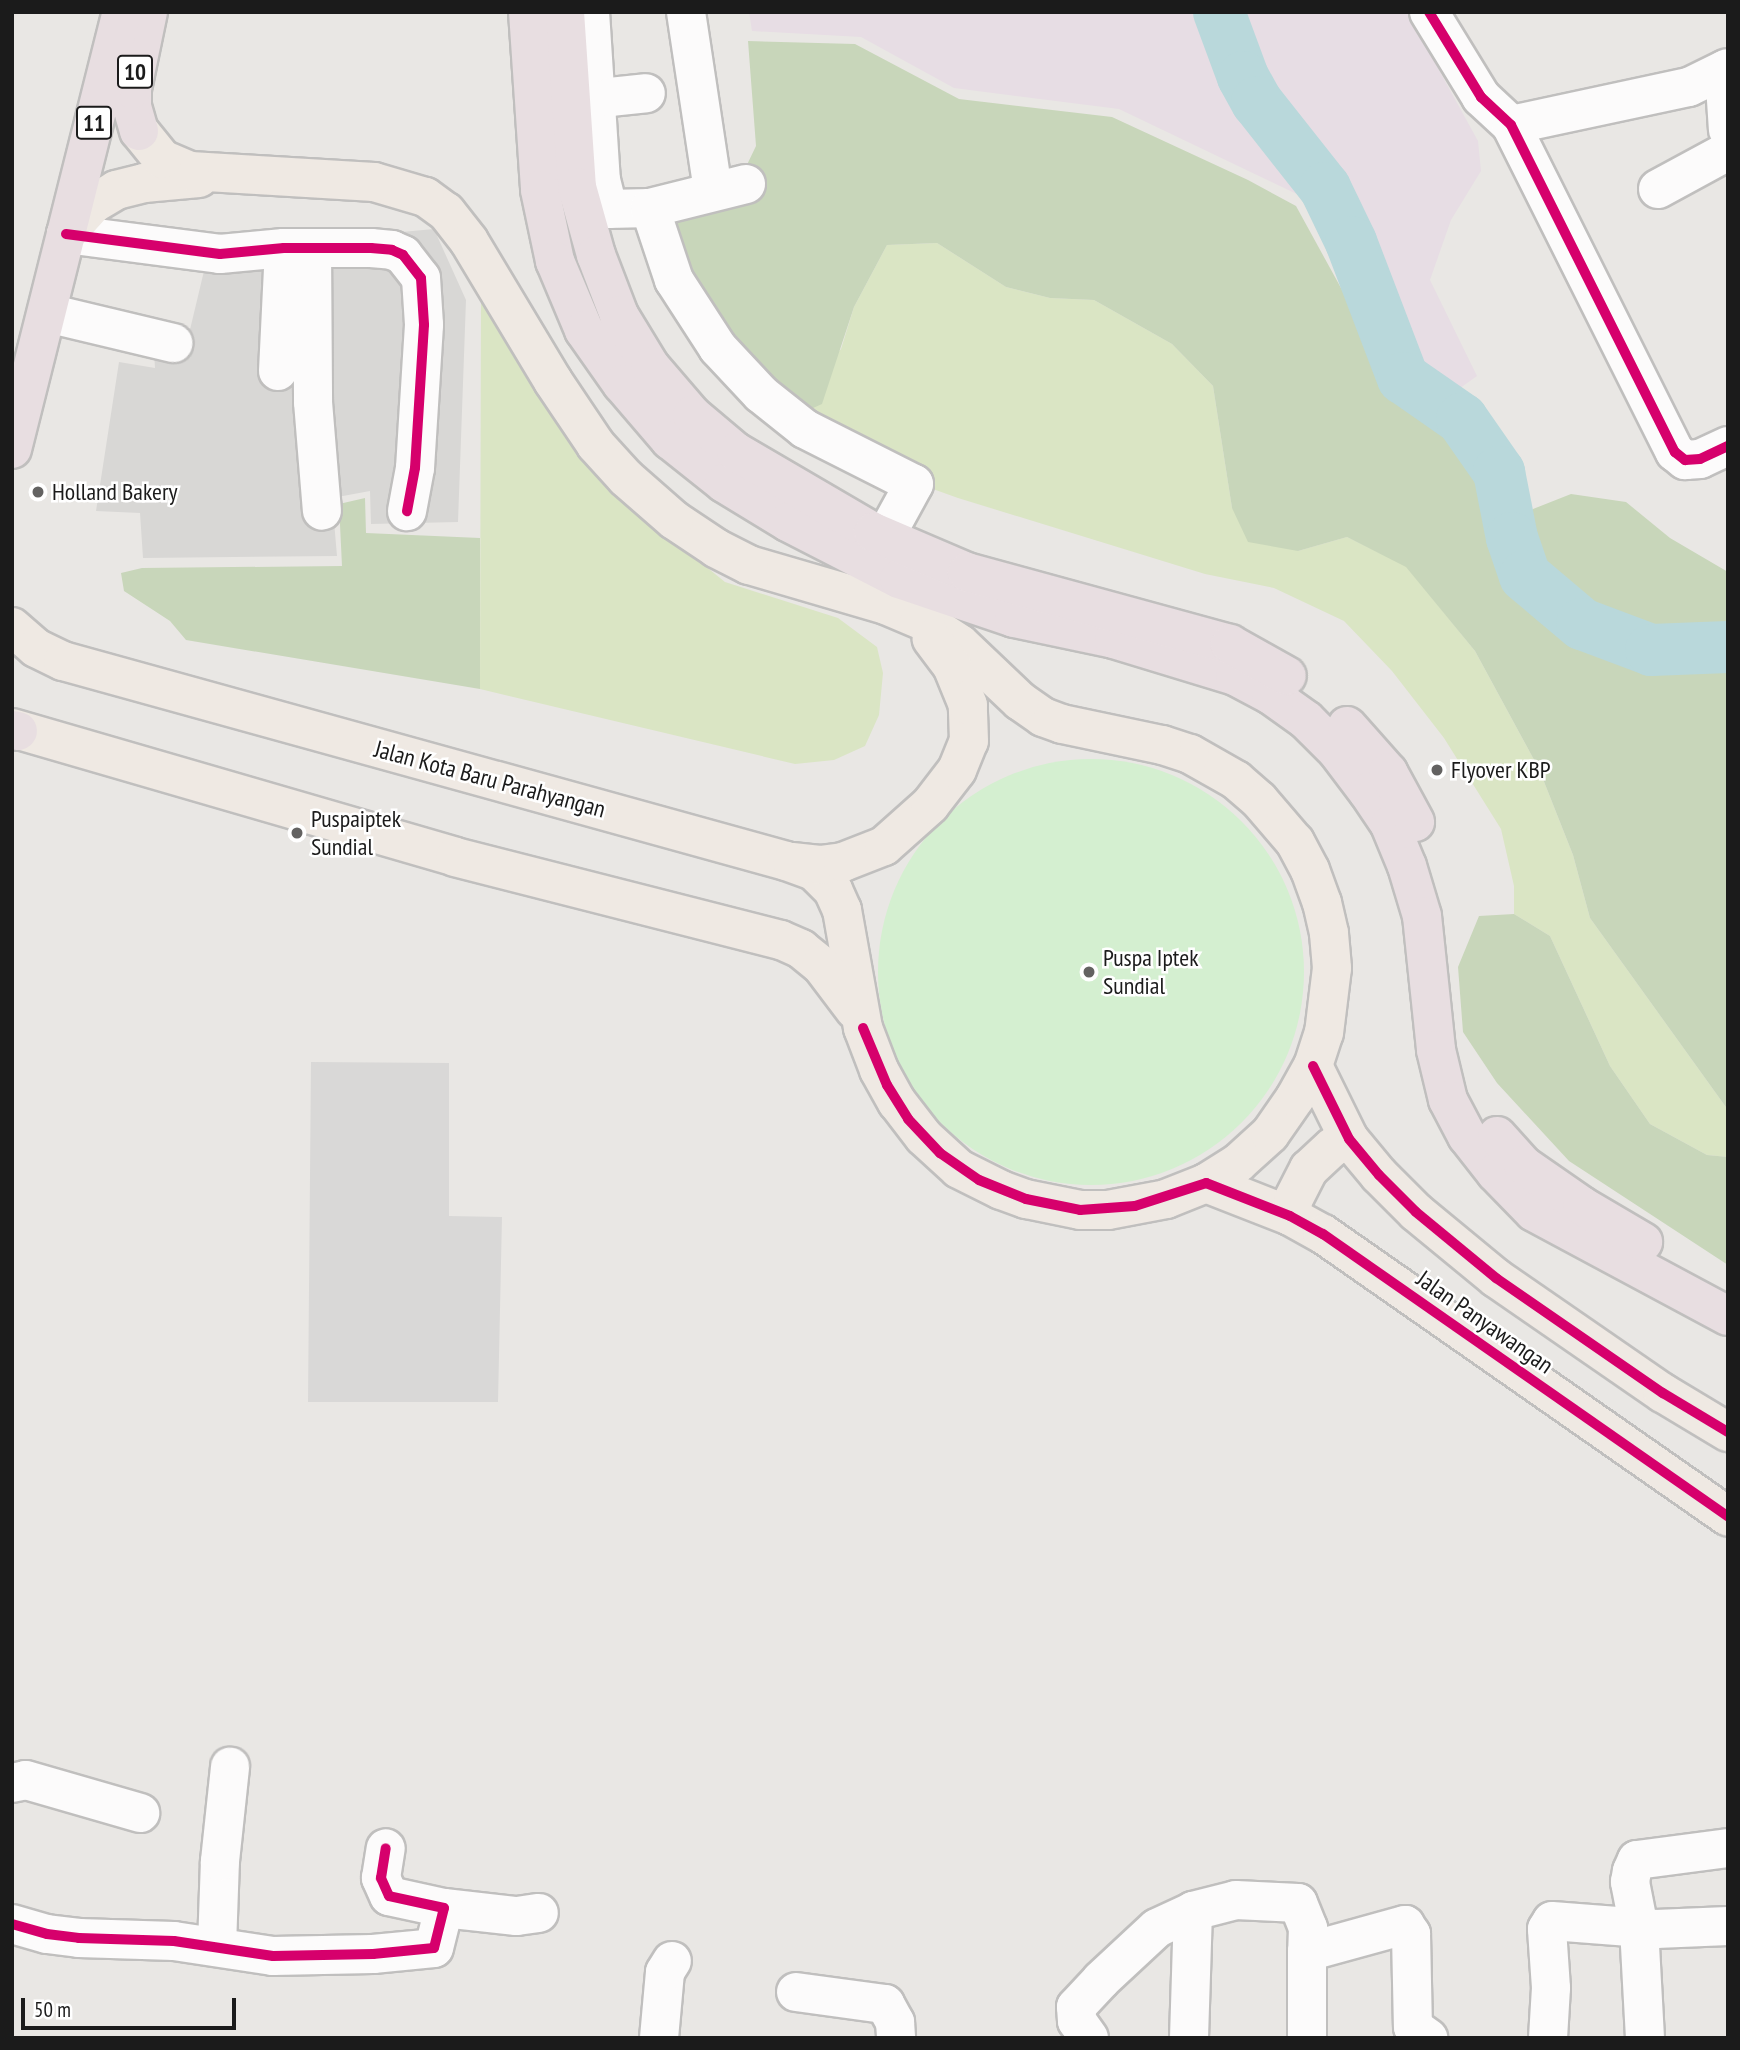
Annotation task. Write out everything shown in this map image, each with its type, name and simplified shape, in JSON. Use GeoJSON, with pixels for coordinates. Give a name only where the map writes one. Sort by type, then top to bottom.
{"type":"FeatureCollection","features":[{"type":"Feature","properties":{"kind":"highway","name":"11"},"geometry":{"type":"LineString","coordinates":[[12,449],[122,12]]}},
{"type":"Feature","properties":{"kind":"highway","name":"10"},"geometry":{"type":"LineString","coordinates":[[139,131],[132,106],[132,89],[148,12]]}},
{"type":"Feature","properties":{"kind":"highway"},"geometry":{"type":"LineString","coordinates":[[528,12],[540,190],[555,261],[584,330],[622,384],[670,440],[745,496],[899,579],[1014,618],[1114,639],[1235,676],[1271,695],[1306,720],[1337,751],[1368,792],[1390,825],[1407,866],[1422,916],[1436,1049],[1448,1101],[1467,1136],[1496,1173],[1534,1212],[1728,1316]]}},
{"type":"Feature","properties":{"kind":"highway"},"geometry":{"type":"LineString","coordinates":[[565,12],[577,187],[596,255],[619,315],[659,376],[692,415],[736,452],[885,537],[967,572],[1230,644],[1275,667],[1316,697],[1355,733],[1388,772],[1415,820],[1433,867],[1448,940],[1450,1000],[1464,1076],[1476,1105],[1499,1139],[1523,1165],[1582,1206],[1728,1288]]}},
{"type":"Feature","properties":{"kind":"main road"},"geometry":{"type":"LineString","coordinates":[[139,131],[155,153],[179,168],[213,174],[388,185],[413,192],[437,205],[461,230],[491,274],[575,414],[626,478],[674,520],[732,557],[770,572],[852,595],[902,616],[924,632],[944,653],[959,679],[968,705],[969,741],[962,761],[945,788],[911,824],[884,846],[843,863],[820,865],[786,861]]}},
{"type":"Feature","properties":{"kind":"main road"},"geometry":{"type":"LineString","coordinates":[[66,234],[93,204],[130,186],[177,179],[292,178]]}},
{"type":"Feature","properties":{"kind":"main road","name":"Jalan Kota Baru Parahyangan"},"geometry":{"type":"LineString","coordinates":[[14,730],[444,854],[781,940],[811,956],[846,994],[887,1085],[908,1119],[959,1169],[990,1185],[1053,1205],[1108,1210],[1166,1199],[1206,1183],[1238,1163],[1270,1134],[1295,1098],[1313,1066],[1324,1033],[1330,999],[1329,933],[1310,870],[1295,842],[1259,800],[1212,765],[1162,745],[1062,724],[1035,713],[938,629],[906,612],[852,595]]}},
{"type":"Feature","properties":{"kind":"main road","name":"Jalan Kota Baru Parahyangan"},"geometry":{"type":"LineString","coordinates":[[12,627],[36,648],[63,661],[786,861],[814,872],[837,896],[844,918],[863,1027]]}},
{"type":"Feature","properties":{"kind":"main road","name":"Jalan Panyawangan"},"geometry":{"type":"LineString","coordinates":[[1313,1066],[1349,1139],[1379,1175],[1416,1212],[1496,1278],[1663,1393],[1728,1432]]}},
{"type":"Feature","properties":{"kind":"main road"},"geometry":{"type":"LineString","coordinates":[[1290,1216],[1293,1200],[1309,1169],[1333,1147],[1349,1139]]}},
{"type":"Feature","properties":{"kind":"main road","name":"Jalan Panyawangan"},"geometry":{"type":"LineString","coordinates":[[1206,1183],[1290,1216],[1324,1234],[1728,1517]]}},
{"type":"Feature","properties":{"kind":"street"},"geometry":{"type":"LineString","coordinates":[[590,12],[601,180],[608,209],[650,208],[729,187],[686,12]]}},
{"type":"Feature","properties":{"kind":"street"},"geometry":{"type":"LineString","coordinates":[[1429,12],[1481,97],[1511,125],[1675,452],[1685,460],[1700,459],[1728,446]]}},
{"type":"Feature","properties":{"kind":"street"},"geometry":{"type":"LineString","coordinates":[[1511,125],[1689,87],[1726,69],[1728,130]]}},
{"type":"Feature","properties":{"kind":"street"},"geometry":{"type":"LineString","coordinates":[[596,103],[610,97],[646,93]]}},
{"type":"Feature","properties":{"kind":"street"},"geometry":{"type":"LineString","coordinates":[[1658,189],[1728,151]]}},
{"type":"Feature","properties":{"kind":"street"},"geometry":{"type":"LineString","coordinates":[[650,208],[674,280],[718,348],[752,385],[805,429],[914,484],[885,537]]}},
{"type":"Feature","properties":{"kind":"street"},"geometry":{"type":"LineString","coordinates":[[66,234],[220,254],[298,249],[392,250],[413,264],[421,278],[424,325],[415,468],[407,511]]}},
{"type":"Feature","properties":{"kind":"street"},"geometry":{"type":"LineString","coordinates":[[278,371],[298,249]]}},
{"type":"Feature","properties":{"kind":"street"},"geometry":{"type":"LineString","coordinates":[[298,249],[323,511]]}},
{"type":"Feature","properties":{"kind":"street"},"geometry":{"type":"LineString","coordinates":[[47,313],[173,343]]}},
{"type":"Feature","properties":{"kind":"street"},"geometry":{"type":"LineString","coordinates":[[217,1946],[220,1861],[230,1767]]}},
{"type":"Feature","properties":{"kind":"street"},"geometry":{"type":"LineString","coordinates":[[12,1783],[26,1780],[140,1813]]}},
{"type":"Feature","properties":{"kind":"street"},"geometry":{"type":"LineString","coordinates":[[1645,2038],[1639,1928],[1629,1882],[1637,1860],[1728,1847]]}},
{"type":"Feature","properties":{"kind":"street"},"geometry":{"type":"LineString","coordinates":[[386,1848],[381,1878],[388,1896],[444,1908],[517,1916],[539,1913]]}},
{"type":"Feature","properties":{"kind":"street"},"geometry":{"type":"LineString","coordinates":[[1090,2038],[1077,2021],[1076,2007],[1101,1980],[1157,1928],[1193,1912],[1236,1900],[1298,1903],[1308,1928],[1307,2038]]}},
{"type":"Feature","properties":{"kind":"street"},"geometry":{"type":"LineString","coordinates":[[12,1924],[79,1938],[174,1941],[304,1957],[430,1950],[437,1945],[444,1908]]}},
{"type":"Feature","properties":{"kind":"street"},"geometry":{"type":"LineString","coordinates":[[1189,2038],[1193,1912]]}},
{"type":"Feature","properties":{"kind":"street"},"geometry":{"type":"LineString","coordinates":[[1548,2038],[1551,1987],[1547,1929],[1550,1922],[1573,1921],[1639,1928],[1728,1926]]}},
{"type":"Feature","properties":{"kind":"street"},"geometry":{"type":"LineString","coordinates":[[1307,1952],[1405,1925],[1410,1930],[1412,1944],[1413,2027],[1429,2038]]}},
{"type":"Feature","properties":{"kind":"street"},"geometry":{"type":"LineString","coordinates":[[659,2038],[665,1972],[672,1961]]}},
{"type":"Feature","properties":{"kind":"street"},"geometry":{"type":"LineString","coordinates":[[796,1992],[885,2004],[895,2022],[896,2038]]}},
{"type":"Feature","properties":{"kind":"shaded area"},"geometry":{"type":"Polygon","coordinates":[[[749,12],[1407,12],[1478,141],[1481,171],[1451,220],[1430,280],[1477,376],[1449,396],[1372,318],[1345,276],[1305,198],[1119,109],[954,88],[861,37],[752,31],[749,12]]]}},
{"type":"Feature","properties":{"kind":"shaded area"},"geometry":{"type":"Polygon","coordinates":[[[434,229],[466,300],[458,522],[371,524],[370,491],[332,498],[337,556],[143,558],[140,513],[96,511],[119,362],[155,368],[153,335],[188,338],[209,250],[434,229]]]}},
{"type":"Feature","properties":{"kind":"shaded area"},"geometry":{"type":"Polygon","coordinates":[[[311,1062],[449,1063],[449,1216],[502,1217],[498,1402],[308,1402],[311,1062]]]}},
{"type":"Feature","properties":{"kind":"green space"},"geometry":{"type":"Polygon","coordinates":[[[748,41],[855,44],[959,99],[1112,117],[1248,180],[1296,206],[1358,319],[1376,341],[1402,393],[1450,427],[1482,473],[1503,539],[1533,509],[1571,494],[1626,502],[1670,538],[1728,572],[1728,1110],[1590,918],[1573,855],[1539,769],[1475,651],[1406,567],[1347,537],[1298,551],[1248,542],[1232,508],[1213,386],[1172,344],[1094,300],[1050,298],[1006,287],[937,243],[887,245],[854,307],[822,404],[775,425],[644,234],[744,171],[756,146],[748,41]]]}},
{"type":"Feature","properties":{"kind":"green space"},"geometry":{"type":"Polygon","coordinates":[[[937,243],[1006,287],[1050,298],[1094,300],[1172,344],[1213,386],[1232,508],[1298,551],[1347,537],[1406,566],[1475,651],[1539,769],[1573,855],[1590,918],[1728,1110],[1728,1157],[1707,1155],[1650,1124],[1610,1066],[1550,936],[1514,914],[1514,886],[1501,829],[1444,738],[1392,671],[1344,621],[1274,588],[1205,574],[958,498],[824,450],[775,425],[841,349],[854,307],[887,245],[937,243]]]}},
{"type":"Feature","properties":{"kind":"green space"},"geometry":{"type":"Polygon","coordinates":[[[481,297],[641,514],[725,582],[838,618],[877,647],[883,673],[879,715],[865,746],[834,760],[795,764],[480,689],[481,297]]]}},
{"type":"Feature","properties":{"kind":"green space"},"geometry":{"type":"Polygon","coordinates":[[[365,498],[366,533],[480,538],[480,689],[186,640],[170,621],[124,591],[121,573],[142,568],[342,566],[339,504],[365,498]]]}},
{"type":"Feature","properties":{"kind":"green space"},"geometry":{"type":"Polygon","coordinates":[[[1091,759],[1133,763],[1173,775],[1210,795],[1242,821],[1268,853],[1288,890],[1300,930],[1304,972],[1300,1014],[1288,1054],[1268,1091],[1242,1123],[1210,1149],[1173,1169],[1133,1181],[1091,1185],[1049,1181],[1009,1169],[972,1149],[940,1123],[914,1091],[894,1054],[882,1014],[878,972],[882,930],[894,890],[914,853],[940,821],[972,795],[1009,775],[1049,763],[1091,759]]]}},
{"type":"Feature","properties":{"kind":"green space"},"geometry":{"type":"Polygon","coordinates":[[[1514,914],[1550,936],[1610,1066],[1650,1124],[1707,1155],[1728,1157],[1728,1265],[1569,1161],[1497,1083],[1463,1032],[1458,967],[1479,916],[1514,914]]]}},
{"type":"Feature","properties":{"kind":"waterway"},"geometry":{"type":"LineString","coordinates":[[1219,12],[1243,77],[1257,102],[1325,188],[1351,242],[1403,378],[1462,419],[1499,472],[1512,538],[1525,576],[1582,624],[1651,650],[1728,647]]}},
{"type":"Feature","properties":{"kind":"cycle path"},"geometry":{"type":"LineString","coordinates":[[1429,12],[1481,97],[1511,125],[1675,452],[1685,460],[1700,459],[1728,446]]}},
{"type":"Feature","properties":{"kind":"cycle path"},"geometry":{"type":"LineString","coordinates":[[66,234],[220,254],[284,248],[371,248],[392,250],[403,255],[421,278],[424,325],[415,468],[407,511]]}},
{"type":"Feature","properties":{"kind":"cycle path"},"geometry":{"type":"LineString","coordinates":[[863,1028],[887,1085],[908,1119],[940,1153],[979,1180],[1026,1199],[1080,1210],[1135,1206],[1206,1183],[1290,1216],[1323,1234],[1728,1517]]}},
{"type":"Feature","properties":{"kind":"cycle path"},"geometry":{"type":"LineString","coordinates":[[1313,1066],[1349,1139],[1379,1175],[1416,1212],[1496,1278],[1663,1393],[1728,1432]]}},
{"type":"Feature","properties":{"kind":"cycle path"},"geometry":{"type":"LineString","coordinates":[[12,1924],[47,1934],[79,1938],[174,1941],[273,1956],[373,1954],[434,1948],[444,1908],[389,1896],[381,1878],[386,1848]]}},
{"type":"Feature","properties":{"kind":"place","name":"Holland Bakery"},"geometry":{"type":"Point","coordinates":[38,492]}},
{"type":"Feature","properties":{"kind":"place","name":"Flyover KBP"},"geometry":{"type":"Point","coordinates":[1437,770]}},
{"type":"Feature","properties":{"kind":"place","name":"Puspaiptek Sundial"},"geometry":{"type":"Point","coordinates":[297,833]}},
{"type":"Feature","properties":{"kind":"place","name":"Puspa Iptek Sundial"},"geometry":{"type":"Point","coordinates":[1089,972]}}]}
